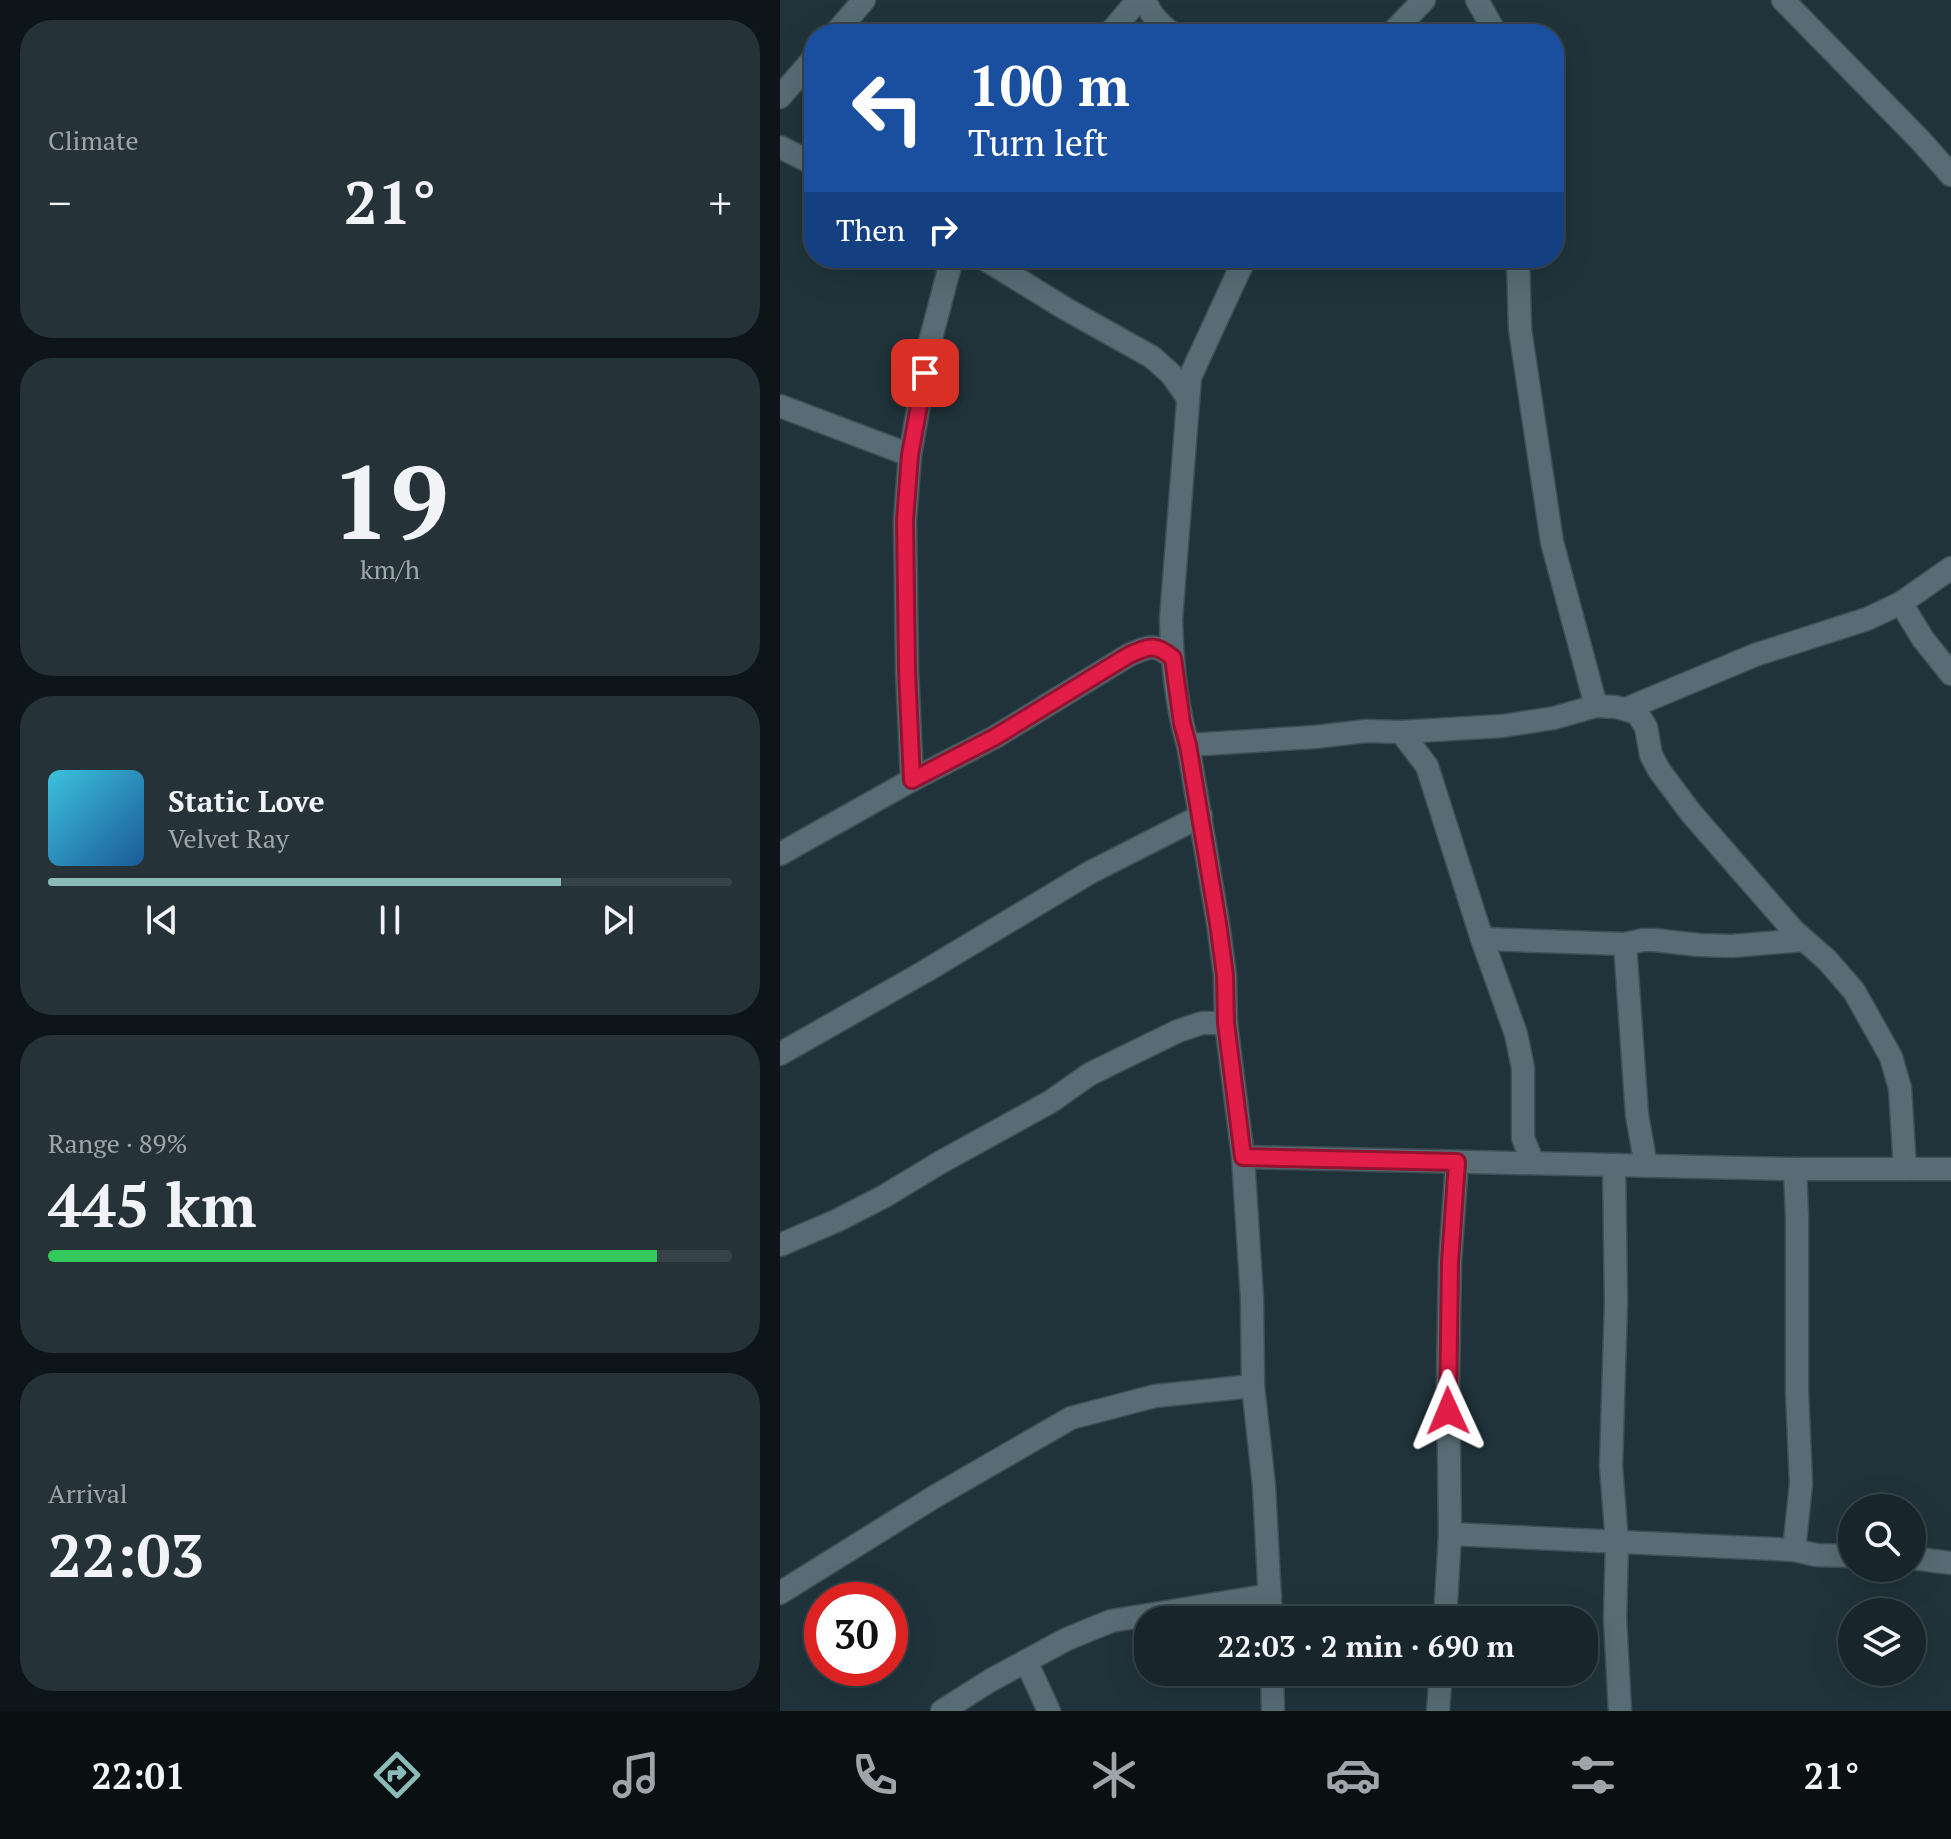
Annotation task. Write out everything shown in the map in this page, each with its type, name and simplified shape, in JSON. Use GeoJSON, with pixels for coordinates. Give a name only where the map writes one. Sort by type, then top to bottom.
{"type":"FeatureCollection","features":[{"type":"Feature","properties":{"kind":"street"},"geometry":{"type":"LineString","coordinates":[[844,24],[864,0]]}},
{"type":"Feature","properties":{"kind":"street"},"geometry":{"type":"LineString","coordinates":[[1118,24],[1138,0]]}},
{"type":"Feature","properties":{"kind":"street"},"geometry":{"type":"LineString","coordinates":[[1145,0],[1149,12],[1160,24]]}},
{"type":"Feature","properties":{"kind":"street"},"geometry":{"type":"LineString","coordinates":[[1401,24],[1424,0]]}},
{"type":"Feature","properties":{"kind":"street"},"geometry":{"type":"LineString","coordinates":[[1477,0],[1490,24]]}},
{"type":"Feature","properties":{"kind":"street"},"geometry":{"type":"LineString","coordinates":[[1783,0],[1951,175]]}},
{"type":"Feature","properties":{"kind":"street"},"geometry":{"type":"LineString","coordinates":[[780,97],[804,69]]}},
{"type":"Feature","properties":{"kind":"street"},"geometry":{"type":"LineString","coordinates":[[780,147],[804,159]]}},
{"type":"Feature","properties":{"kind":"street"},"geometry":{"type":"LineString","coordinates":[[912,780],[905,520],[910,455],[930,342],[949,268]]}},
{"type":"Feature","properties":{"kind":"street"},"geometry":{"type":"LineString","coordinates":[[999,268],[1152,357],[1171,374],[1188,398]]}},
{"type":"Feature","properties":{"kind":"street"},"geometry":{"type":"LineString","coordinates":[[1240,268],[1190,377],[1171,619],[1182,723],[1201,816],[1225,975],[1226,1012],[1243,1157],[1252,1299],[1253,1386],[1264,1486],[1270,1606]]}},
{"type":"Feature","properties":{"kind":"street"},"geometry":{"type":"LineString","coordinates":[[1518,268],[1520,329],[1552,542],[1596,706]]}},
{"type":"Feature","properties":{"kind":"street"},"geometry":{"type":"LineString","coordinates":[[780,406],[910,455]]}},
{"type":"Feature","properties":{"kind":"street"},"geometry":{"type":"LineString","coordinates":[[1626,709],[1755,655],[1867,619],[1901,603],[1951,568]]}},
{"type":"Feature","properties":{"kind":"street"},"geometry":{"type":"LineString","coordinates":[[1901,603],[1923,639],[1951,674]]}},
{"type":"Feature","properties":{"kind":"street"},"geometry":{"type":"LineString","coordinates":[[1147,647],[1171,619]]}},
{"type":"Feature","properties":{"kind":"street"},"geometry":{"type":"LineString","coordinates":[[780,854],[995,737],[1129,655],[1147,647],[1158,647],[1173,658]]}},
{"type":"Feature","properties":{"kind":"street"},"geometry":{"type":"LineString","coordinates":[[1188,745],[1366,731],[1502,726],[1554,718],[1596,706],[1637,713],[1646,727],[1651,755],[1659,770],[1691,813],[1794,931],[1827,960],[1854,991],[1891,1057],[1900,1088],[1905,1169]]}},
{"type":"Feature","properties":{"kind":"street"},"geometry":{"type":"LineString","coordinates":[[1401,732],[1427,766],[1516,1034],[1523,1068],[1523,1138],[1533,1163]]}},
{"type":"Feature","properties":{"kind":"street"},"geometry":{"type":"LineString","coordinates":[[780,1054],[1089,873],[1201,816]]}},
{"type":"Feature","properties":{"kind":"street"},"geometry":{"type":"LineString","coordinates":[[1482,939],[1625,944],[1654,940],[1732,946],[1804,940]]}},
{"type":"Feature","properties":{"kind":"street"},"geometry":{"type":"LineString","coordinates":[[1625,944],[1637,1115],[1646,1166]]}},
{"type":"Feature","properties":{"kind":"street"},"geometry":{"type":"LineString","coordinates":[[783,1237],[836,1221],[1050,1102],[1090,1074],[1178,1031],[1226,1012]]}},
{"type":"Feature","properties":{"kind":"street"},"geometry":{"type":"LineString","coordinates":[[1243,1157],[1795,1169],[1951,1169]]}},
{"type":"Feature","properties":{"kind":"street"},"geometry":{"type":"LineString","coordinates":[[1446,1606],[1450,1534],[1450,1262],[1457,1162]]}},
{"type":"Feature","properties":{"kind":"street"},"geometry":{"type":"LineString","coordinates":[[1614,1165],[1616,1302],[1611,1466],[1617,1543],[1615,1619],[1620,1711]]}},
{"type":"Feature","properties":{"kind":"street"},"geometry":{"type":"LineString","coordinates":[[1794,1550],[1801,1484],[1795,1169]]}},
{"type":"Feature","properties":{"kind":"street"},"geometry":{"type":"LineString","coordinates":[[780,1593],[934,1497],[1071,1418],[1155,1396],[1253,1386]]}},
{"type":"Feature","properties":{"kind":"street"},"geometry":{"type":"LineString","coordinates":[[1450,1534],[1794,1550],[1838,1556]]}},
{"type":"Feature","properties":{"kind":"street"},"geometry":{"type":"LineString","coordinates":[[1926,1560],[1951,1563]]}},
{"type":"Feature","properties":{"kind":"street"},"geometry":{"type":"LineString","coordinates":[[942,1711],[991,1680],[1067,1639],[1111,1621],[1270,1595]]}},
{"type":"Feature","properties":{"kind":"street"},"geometry":{"type":"LineString","coordinates":[[1026,1661],[1049,1711]]}},
{"type":"Feature","properties":{"kind":"street"},"geometry":{"type":"LineString","coordinates":[[1272,1686],[1273,1711]]}},
{"type":"Feature","properties":{"kind":"street"},"geometry":{"type":"LineString","coordinates":[[1438,1711],[1440,1686]]}},
{"type":"Feature","properties":{"kind":"route"},"geometry":{"type":"LineString","coordinates":[[925,373],[910,455],[905,520],[912,780],[995,737],[1129,655],[1147,647],[1158,647],[1173,658],[1218,923],[1225,975],[1226,1023],[1243,1157],[1457,1162],[1450,1262],[1448,1411]]}}]}
